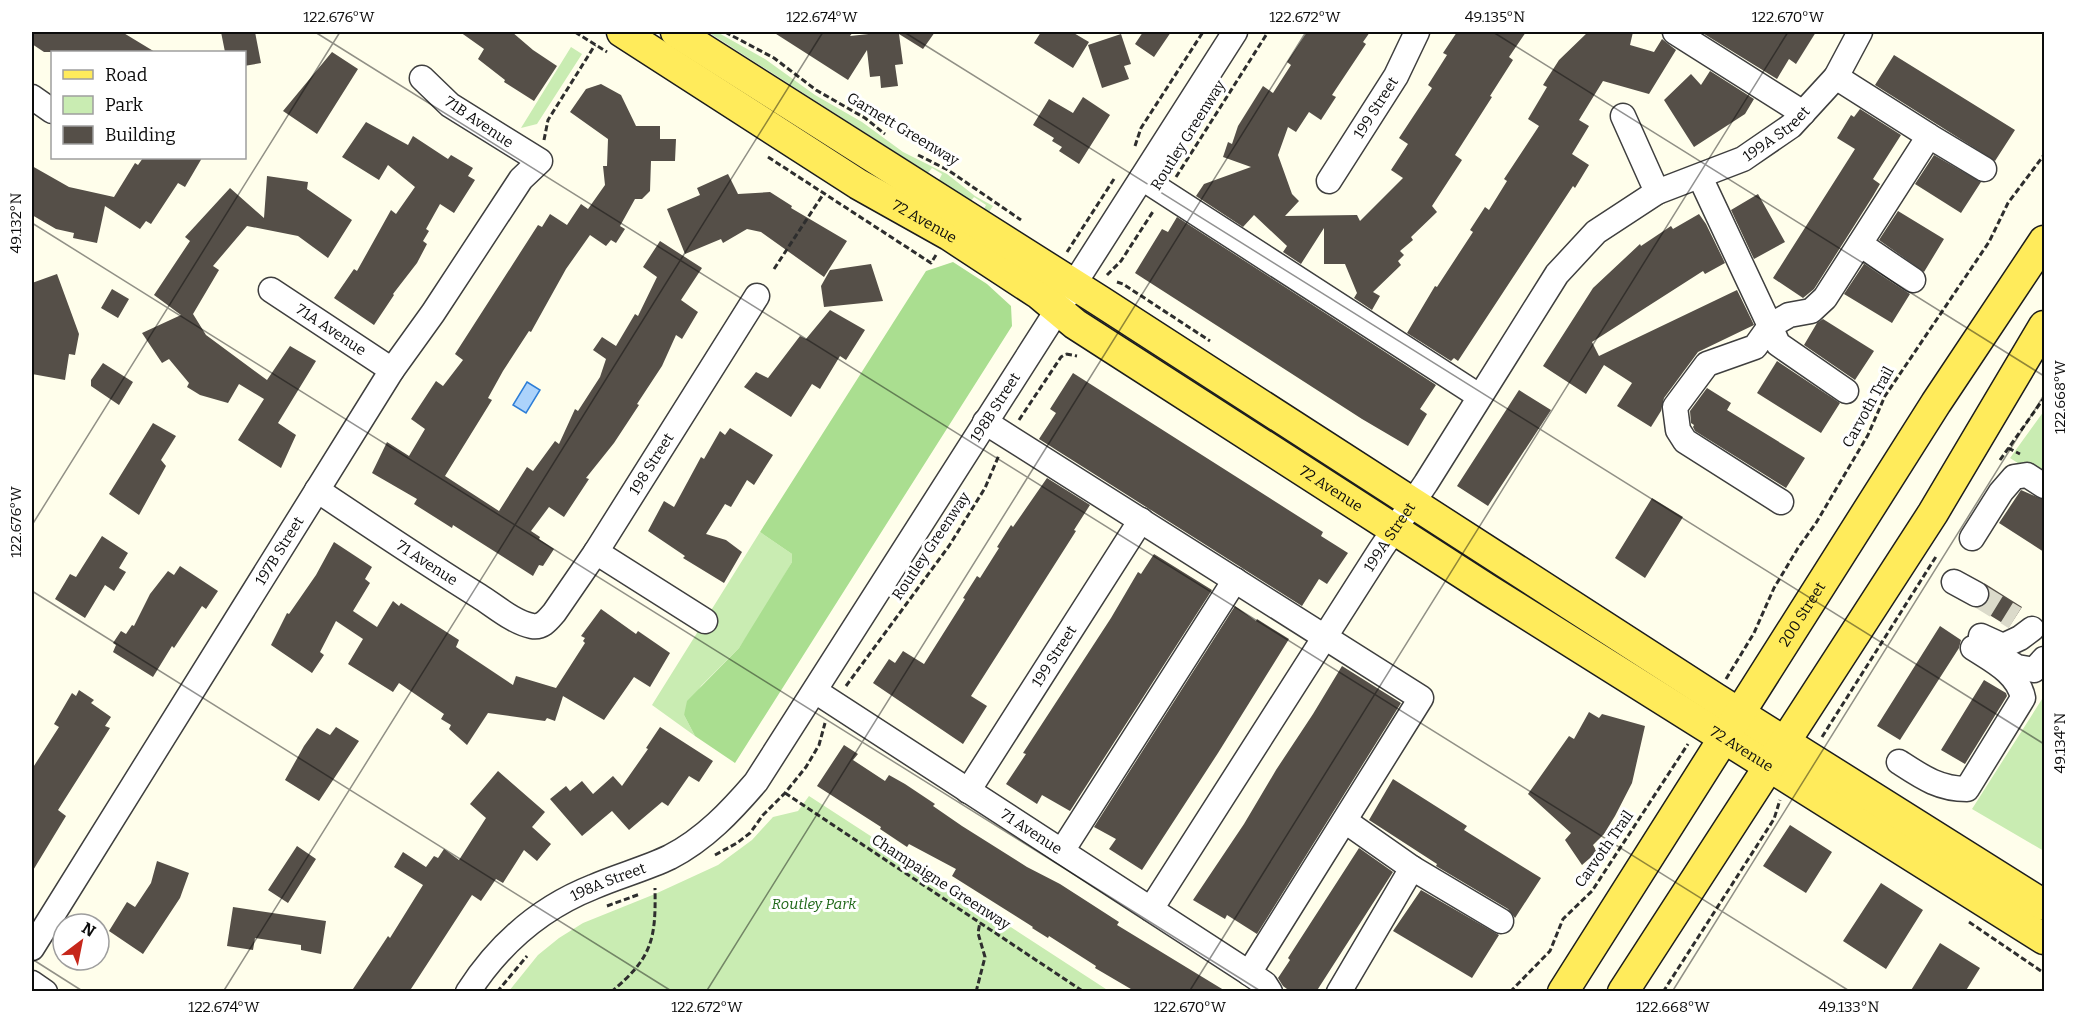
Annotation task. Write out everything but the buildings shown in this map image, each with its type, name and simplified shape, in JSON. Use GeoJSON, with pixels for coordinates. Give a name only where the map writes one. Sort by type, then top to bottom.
{"type":"FeatureCollection","features":[{"type":"Feature","properties":{"kind":"main road","name":"72 Avenue"},"geometry":{"type":"LineString","coordinates":[[622,32],[858,184],[958,241],[1034,290],[1076,324],[1394,529],[2044,939]]}},
{"type":"Feature","properties":{"kind":"main road","name":"72 Avenue"},"geometry":{"type":"LineString","coordinates":[[676,32],[1074,285],[1738,713],[2044,905]]}},
{"type":"Feature","properties":{"kind":"main road","name":"200 Street"},"geometry":{"type":"LineString","coordinates":[[1563,992],[1936,403],[2044,241]]}},
{"type":"Feature","properties":{"kind":"main road"},"geometry":{"type":"LineString","coordinates":[[1623,992],[1933,513],[2044,326]]}},
{"type":"Feature","properties":{"kind":"street","name":"198B Street"},"geometry":{"type":"LineString","coordinates":[[756,782],[1235,32]]}},
{"type":"Feature","properties":{"kind":"street","name":"199 Street"},"geometry":{"type":"LineString","coordinates":[[1329,181],[1396,76],[1417,32]]}},
{"type":"Feature","properties":{"kind":"street"},"geometry":{"type":"LineString","coordinates":[[1675,32],[1803,113]]}},
{"type":"Feature","properties":{"kind":"street","name":"199A Street"},"geometry":{"type":"LineString","coordinates":[[1151,909],[1557,274],[1596,232],[1657,192],[1743,159],[1791,126],[1836,77],[1860,32]]}},
{"type":"Feature","properties":{"kind":"street"},"geometry":{"type":"LineString","coordinates":[[1836,77],[1984,169]]}},
{"type":"Feature","properties":{"kind":"street","name":"71B Avenue"},"geometry":{"type":"LineString","coordinates":[[422,78],[450,105],[540,161]]}},
{"type":"Feature","properties":{"kind":"street"},"geometry":{"type":"LineString","coordinates":[[32,97],[51,110]]}},
{"type":"Feature","properties":{"kind":"street"},"geometry":{"type":"LineString","coordinates":[[1623,116],[1657,192]]}},
{"type":"Feature","properties":{"kind":"street"},"geometry":{"type":"LineString","coordinates":[[1781,502],[1686,441],[1678,430],[1675,407],[1707,364],[1755,347],[1770,326],[1789,315],[1811,311],[1825,298],[1929,136]]}},
{"type":"Feature","properties":{"kind":"street","name":"197B Street"},"geometry":{"type":"LineString","coordinates":[[32,948],[392,370],[433,313],[521,179],[540,161]]}},
{"type":"Feature","properties":{"kind":"street"},"geometry":{"type":"LineString","coordinates":[[1142,177],[1479,396]]}},
{"type":"Feature","properties":{"kind":"street"},"geometry":{"type":"LineString","coordinates":[[1700,177],[1778,344],[1846,391]]}},
{"type":"Feature","properties":{"kind":"street"},"geometry":{"type":"LineString","coordinates":[[1860,244],[1913,280]]}},
{"type":"Feature","properties":{"kind":"street","name":"71A Avenue"},"geometry":{"type":"LineString","coordinates":[[271,290],[392,370]]}},
{"type":"Feature","properties":{"kind":"street","name":"198 Street"},"geometry":{"type":"LineString","coordinates":[[541,625],[548,621],[596,552],[757,296]]}},
{"type":"Feature","properties":{"kind":"street"},"geometry":{"type":"LineString","coordinates":[[985,422],[1421,698],[1249,973]]}},
{"type":"Feature","properties":{"kind":"street"},"geometry":{"type":"LineString","coordinates":[[1972,538],[2001,492],[2014,477],[2027,475],[2044,486]]}},
{"type":"Feature","properties":{"kind":"street","name":"71 Avenue"},"geometry":{"type":"LineString","coordinates":[[317,490],[512,617],[534,627],[541,625]]}},
{"type":"Feature","properties":{"kind":"street","name":"199 Street"},"geometry":{"type":"LineString","coordinates":[[968,791],[1141,520]]}},
{"type":"Feature","properties":{"kind":"street"},"geometry":{"type":"LineString","coordinates":[[596,552],[705,621]]}},
{"type":"Feature","properties":{"kind":"street"},"geometry":{"type":"LineString","coordinates":[[1062,852],[1235,580]]}},
{"type":"Feature","properties":{"kind":"street"},"geometry":{"type":"LineString","coordinates":[[1954,582],[1976,594]]}},
{"type":"Feature","properties":{"kind":"street"},"geometry":{"type":"LineString","coordinates":[[1976,642],[2003,646],[2020,638],[2030,628]]}},
{"type":"Feature","properties":{"kind":"street"},"geometry":{"type":"LineString","coordinates":[[1976,642],[2017,667],[2034,670],[2044,659]]}},
{"type":"Feature","properties":{"kind":"street"},"geometry":{"type":"LineString","coordinates":[[1899,762],[1923,778],[1949,789],[1967,789],[2023,698],[2020,686],[1976,642]]}},
{"type":"Feature","properties":{"kind":"street","name":"71 Avenue"},"geometry":{"type":"LineString","coordinates":[[815,691],[1249,973],[1265,984],[1270,992]]}},
{"type":"Feature","properties":{"kind":"street","name":"198A Street"},"geometry":{"type":"LineString","coordinates":[[468,992],[500,949],[530,922],[558,902],[671,856],[698,839],[724,818],[756,782]]}},
{"type":"Feature","properties":{"kind":"street"},"geometry":{"type":"LineString","coordinates":[[1345,821],[1412,868],[1501,921]]}},
{"type":"Feature","properties":{"kind":"street"},"geometry":{"type":"LineString","coordinates":[[1339,992],[1412,868]]}},
{"type":"Feature","properties":{"kind":"street"},"geometry":{"type":"LineString","coordinates":[[32,983],[45,992]]}},
{"type":"Feature","properties":{"kind":"path","name":"Garnett Greenway"},"geometry":{"type":"LineString","coordinates":[[725,32],[774,58],[816,90],[865,118],[888,136]]}},
{"type":"Feature","properties":{"kind":"path"},"geometry":{"type":"LineString","coordinates":[[1129,155],[1136,146],[1142,128],[1203,32]]}},
{"type":"Feature","properties":{"kind":"path","name":"Routley Greenway"},"geometry":{"type":"LineString","coordinates":[[1104,278],[1121,261],[1268,32]]}},
{"type":"Feature","properties":{"kind":"path"},"geometry":{"type":"LineString","coordinates":[[547,127],[548,120],[595,45]]}},
{"type":"Feature","properties":{"kind":"path","name":"Garnett Greenway"},"geometry":{"type":"LineString","coordinates":[[916,154],[948,170],[1024,222]]}},
{"type":"Feature","properties":{"kind":"path","name":"Carvoth Trail"},"geometry":{"type":"LineString","coordinates":[[1727,678],[1754,633],[1774,588],[1868,435],[1885,396],[1989,242],[2007,203],[2044,155]]}},
{"type":"Feature","properties":{"kind":"path"},"geometry":{"type":"LineString","coordinates":[[1066,253],[1117,174]]}},
{"type":"Feature","properties":{"kind":"path"},"geometry":{"type":"LineString","coordinates":[[774,269],[824,193]]}},
{"type":"Feature","properties":{"kind":"path","name":"Routley Greenway"},"geometry":{"type":"LineString","coordinates":[[845,688],[949,546],[985,488],[1008,436],[1061,357],[1066,354],[1063,344]]}},
{"type":"Feature","properties":{"kind":"path"},"geometry":{"type":"LineString","coordinates":[[1997,464],[2044,398]]}},
{"type":"Feature","properties":{"kind":"path"},"geometry":{"type":"LineString","coordinates":[[1821,738],[1942,548]]}},
{"type":"Feature","properties":{"kind":"path","name":"Carvoth Trail"},"geometry":{"type":"LineString","coordinates":[[1510,992],[1550,951],[1563,918],[1592,891],[1689,742]]}},
{"type":"Feature","properties":{"kind":"path","name":"Champaigne Greenway"},"geometry":{"type":"LineString","coordinates":[[785,793],[1084,992]]}},
{"type":"Feature","properties":{"kind":"path"},"geometry":{"type":"LineString","coordinates":[[1663,992],[1774,819],[1781,796]]}},
{"type":"Feature","properties":{"kind":"path"},"geometry":{"type":"LineString","coordinates":[[611,992],[630,976],[647,952],[655,924],[655,888]]}},
{"type":"Feature","properties":{"kind":"path"},"geometry":{"type":"LineString","coordinates":[[976,992],[985,957],[978,933],[980,922]]}},
{"type":"Feature","properties":{"kind":"green space"},"geometry":{"type":"Polygon","coordinates":[[[708,32],[717,32],[765,59],[815,95],[862,122],[903,152],[947,174],[975,196],[993,206],[989,212],[984,209],[986,205],[974,197],[971,201],[939,180],[942,174],[932,168],[928,173],[708,32]]]}},
{"type":"Feature","properties":{"kind":"green space"},"geometry":{"type":"Polygon","coordinates":[[[571,47],[582,54],[537,124],[521,128],[571,47]]]}},
{"type":"Feature","properties":{"kind":"green space"},"geometry":{"type":"Polygon","coordinates":[[[953,262],[987,284],[1011,306],[1012,326],[735,763],[695,736],[684,715],[687,701],[739,648],[792,562],[792,554],[760,532],[926,271],[953,262]]]}},
{"type":"Feature","properties":{"kind":"green space"},"geometry":{"type":"Polygon","coordinates":[[[2044,411],[2044,480],[2010,458],[2044,411]]]}},
{"type":"Feature","properties":{"kind":"green space"},"geometry":{"type":"Polygon","coordinates":[[[760,532],[792,554],[792,562],[739,648],[701,686],[684,715],[695,736],[652,705],[760,532]]]}},
{"type":"Feature","properties":{"kind":"green space"},"geometry":{"type":"Polygon","coordinates":[[[2044,696],[2044,851],[1972,809],[2044,696]]]}},
{"type":"Feature","properties":{"kind":"green space","name":"Routley Park"},"geometry":{"type":"Polygon","coordinates":[[[809,796],[1109,991],[509,991],[538,955],[559,938],[583,923],[718,865],[752,840],[773,817],[798,811],[809,796]]]}},
{"type":"Feature","properties":{"kind":"water"},"geometry":{"type":"Polygon","coordinates":[[[527,382],[540,390],[526,413],[513,405],[527,382]]]}},
{"type":"Feature","properties":{"kind":"tunnel"},"geometry":{"type":"LineString","coordinates":[[1976,594],[2015,618]]}}]}
